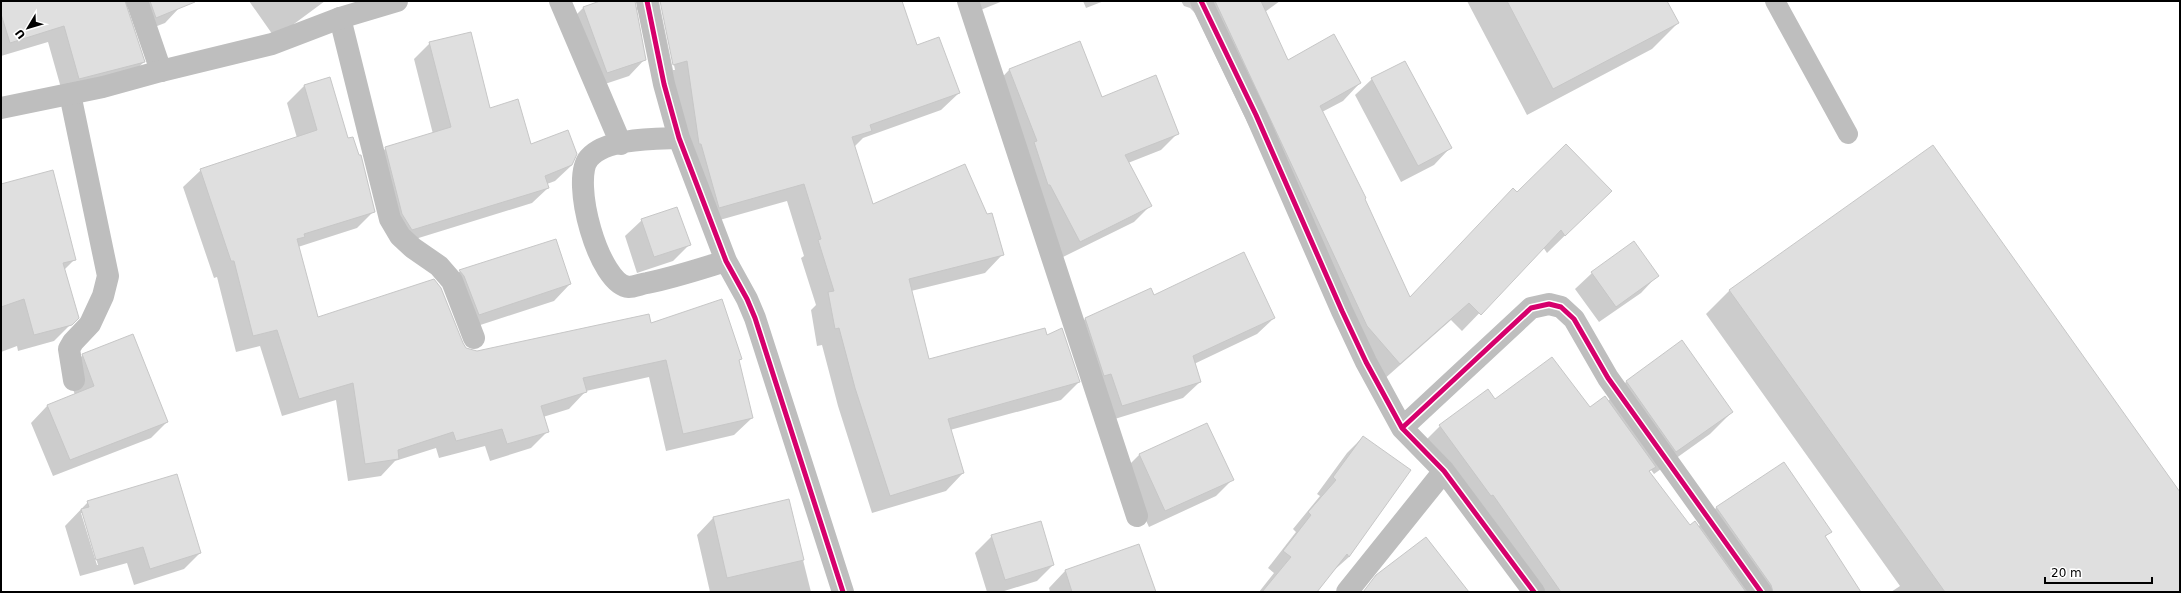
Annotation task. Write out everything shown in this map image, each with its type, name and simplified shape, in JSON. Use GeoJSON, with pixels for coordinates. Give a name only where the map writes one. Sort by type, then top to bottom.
{"type":"FeatureCollection","features":[{"type":"Feature","properties":{"kind":"street"},"geometry":{"type":"LineString","coordinates":[[137,1],[161,71]]}},
{"type":"Feature","properties":{"kind":"street"},"geometry":{"type":"LineString","coordinates":[[1,108],[103,87],[161,71],[272,44],[340,18],[397,1]]}},
{"type":"Feature","properties":{"kind":"street"},"geometry":{"type":"LineString","coordinates":[[560,1],[621,144]]}},
{"type":"Feature","properties":{"kind":"street"},"geometry":{"type":"LineString","coordinates":[[647,1],[664,84],[678,138],[726,261],[747,299],[755,318],[843,592]]}},
{"type":"Feature","properties":{"kind":"street"},"geometry":{"type":"LineString","coordinates":[[968,1],[1137,516]]}},
{"type":"Feature","properties":{"kind":"street"},"geometry":{"type":"LineString","coordinates":[[1201,1],[1256,115],[1366,362],[1402,428],[1444,472],[1534,592]]}},
{"type":"Feature","properties":{"kind":"street"},"geometry":{"type":"LineString","coordinates":[[340,18],[390,219],[404,240],[439,266],[452,281],[474,338]]}},
{"type":"Feature","properties":{"kind":"street"},"geometry":{"type":"LineString","coordinates":[[70,94],[108,276],[104,296],[90,324],[73,342],[69,349],[74,380]]}},
{"type":"Feature","properties":{"kind":"street"},"geometry":{"type":"LineString","coordinates":[[678,138],[640,139],[603,148],[588,159],[584,172],[584,207],[596,248],[612,278],[620,284],[629,287],[726,261]]}},
{"type":"Feature","properties":{"kind":"street"},"geometry":{"type":"LineString","coordinates":[[1402,428],[1527,311],[1538,306],[1549,304],[1561,307],[1574,319],[1608,378],[1761,592]]}},
{"type":"Feature","properties":{"kind":"street"},"geometry":{"type":"LineString","coordinates":[[1347,592],[1444,472]]}},
{"type":"Feature","properties":{"kind":"lane"},"geometry":{"type":"LineString","coordinates":[[1776,1],[1848,134]]}},
{"type":"Feature","properties":{"kind":"building"},"geometry":{"type":"Polygon","coordinates":[[[1,1],[125,1],[145,62],[79,79],[64,26],[10,43],[1,14],[1,1]]]}},
{"type":"Feature","properties":{"kind":"building"},"geometry":{"type":"Polygon","coordinates":[[[150,1],[194,1],[195,2],[156,18],[150,1]]]}},
{"type":"Feature","properties":{"kind":"building"},"geometry":{"type":"Polygon","coordinates":[[[600,1],[635,1],[646,60],[607,73],[583,7],[600,1]]]}},
{"type":"Feature","properties":{"kind":"building"},"geometry":{"type":"Polygon","coordinates":[[[660,1],[902,1],[917,45],[939,37],[960,93],[870,125],[872,131],[852,137],[873,204],[965,164],[987,214],[992,213],[1004,255],[909,279],[929,359],[1045,328],[1047,335],[1062,328],[1080,382],[948,419],[964,473],[890,496],[855,388],[839,328],[835,329],[828,292],[834,291],[818,240],[821,239],[804,184],[719,208],[701,144],[699,144],[687,61],[673,65],[660,1]]]}},
{"type":"Feature","properties":{"kind":"building"},"geometry":{"type":"Polygon","coordinates":[[[1215,1],[1261,1],[1288,60],[1334,34],[1361,83],[1320,106],[1366,198],[1365,199],[1410,297],[1513,188],[1517,192],[1566,144],[1612,191],[1565,236],[1561,230],[1481,315],[1469,303],[1400,364],[1367,326],[1215,1]]]}},
{"type":"Feature","properties":{"kind":"building"},"geometry":{"type":"Polygon","coordinates":[[[1507,1],[1667,1],[1679,23],[1553,89],[1507,1]]]}},
{"type":"Feature","properties":{"kind":"building"},"geometry":{"type":"Polygon","coordinates":[[[471,32],[490,108],[518,99],[531,144],[568,130],[577,154],[572,165],[545,176],[549,188],[412,230],[402,214],[385,147],[451,127],[429,42],[471,32]]]}},
{"type":"Feature","properties":{"kind":"building"},"geometry":{"type":"Polygon","coordinates":[[[1080,41],[1102,97],[1156,75],[1179,134],[1125,155],[1152,206],[1080,242],[1050,185],[1048,185],[1034,142],[1037,141],[1009,69],[1080,41]]]}},
{"type":"Feature","properties":{"kind":"building"},"geometry":{"type":"Polygon","coordinates":[[[1405,61],[1452,148],[1418,166],[1371,78],[1405,61]]]}},
{"type":"Feature","properties":{"kind":"building"},"geometry":{"type":"Polygon","coordinates":[[[330,77],[348,138],[353,137],[359,155],[361,155],[375,212],[304,234],[305,237],[297,239],[318,317],[434,279],[441,288],[463,343],[466,348],[477,351],[649,314],[651,323],[722,299],[742,359],[739,360],[753,418],[683,434],[666,360],[583,378],[587,392],[541,406],[549,432],[507,444],[502,429],[456,441],[453,432],[398,450],[399,459],[365,464],[353,383],[299,399],[277,330],[253,336],[234,261],[231,261],[200,169],[317,130],[304,85],[330,77]]]}},
{"type":"Feature","properties":{"kind":"building"},"geometry":{"type":"Polygon","coordinates":[[[1933,145],[2180,492],[2180,592],[1945,592],[1729,290],[1933,145]]]}},
{"type":"Feature","properties":{"kind":"building"},"geometry":{"type":"Polygon","coordinates":[[[53,170],[76,260],[63,263],[79,318],[72,325],[34,335],[24,299],[1,307],[1,184],[53,170]]]}},
{"type":"Feature","properties":{"kind":"building"},"geometry":{"type":"Polygon","coordinates":[[[677,207],[691,245],[654,257],[641,219],[677,207]]]}},
{"type":"Feature","properties":{"kind":"building"},"geometry":{"type":"Polygon","coordinates":[[[556,239],[571,284],[479,315],[464,276],[459,270],[556,239]]]}},
{"type":"Feature","properties":{"kind":"building"},"geometry":{"type":"Polygon","coordinates":[[[1634,241],[1659,276],[1616,307],[1591,272],[1634,241]]]}},
{"type":"Feature","properties":{"kind":"building"},"geometry":{"type":"Polygon","coordinates":[[[1244,252],[1275,318],[1193,356],[1201,382],[1122,406],[1111,374],[1104,376],[1085,318],[1151,288],[1154,295],[1244,252]]]}},
{"type":"Feature","properties":{"kind":"building"},"geometry":{"type":"Polygon","coordinates":[[[133,334],[168,422],[70,460],[47,405],[94,386],[82,354],[133,334]]]}},
{"type":"Feature","properties":{"kind":"building"},"geometry":{"type":"Polygon","coordinates":[[[1682,340],[1733,412],[1676,452],[1626,381],[1682,340]]]}},
{"type":"Feature","properties":{"kind":"building"},"geometry":{"type":"Polygon","coordinates":[[[1552,357],[1590,407],[1605,396],[1656,467],[1649,471],[1690,525],[1695,521],[1746,592],[1561,592],[1493,495],[1491,496],[1439,425],[1488,389],[1495,399],[1552,357]]]}},
{"type":"Feature","properties":{"kind":"building"},"geometry":{"type":"Polygon","coordinates":[[[1207,423],[1234,480],[1165,511],[1139,454],[1207,423]]]}},
{"type":"Feature","properties":{"kind":"building"},"geometry":{"type":"Polygon","coordinates":[[[1363,436],[1411,470],[1349,557],[1347,554],[1317,592],[1262,592],[1291,557],[1283,551],[1311,515],[1308,512],[1336,480],[1333,477],[1363,436]]]}},
{"type":"Feature","properties":{"kind":"building"},"geometry":{"type":"Polygon","coordinates":[[[1784,462],[1832,532],[1825,536],[1861,592],[1773,592],[1771,585],[1716,507],[1784,462]]]}},
{"type":"Feature","properties":{"kind":"building"},"geometry":{"type":"Polygon","coordinates":[[[177,474],[201,553],[150,569],[143,547],[96,560],[81,509],[89,507],[87,501],[177,474]]]}},
{"type":"Feature","properties":{"kind":"building"},"geometry":{"type":"Polygon","coordinates":[[[789,499],[804,560],[727,578],[713,517],[789,499]]]}},
{"type":"Feature","properties":{"kind":"building"},"geometry":{"type":"Polygon","coordinates":[[[1041,521],[1054,565],[1005,580],[991,535],[1041,521]]]}},
{"type":"Feature","properties":{"kind":"building"},"geometry":{"type":"Polygon","coordinates":[[[1426,537],[1469,592],[1363,592],[1376,575],[1426,537]]]}},
{"type":"Feature","properties":{"kind":"building"},"geometry":{"type":"Polygon","coordinates":[[[1139,544],[1156,592],[1072,592],[1065,570],[1139,544]]]}},
{"type":"Feature","properties":{"kind":"cycle path"},"geometry":{"type":"LineString","coordinates":[[647,1],[664,84],[679,138],[726,261],[747,299],[755,318],[843,592]]}},
{"type":"Feature","properties":{"kind":"cycle path"},"geometry":{"type":"LineString","coordinates":[[1201,1],[1256,115],[1366,362],[1402,428],[1444,471],[1534,592]]}},
{"type":"Feature","properties":{"kind":"cycle path"},"geometry":{"type":"LineString","coordinates":[[1402,428],[1531,308],[1549,304],[1561,307],[1574,319],[1608,378],[1761,592]]}}]}
